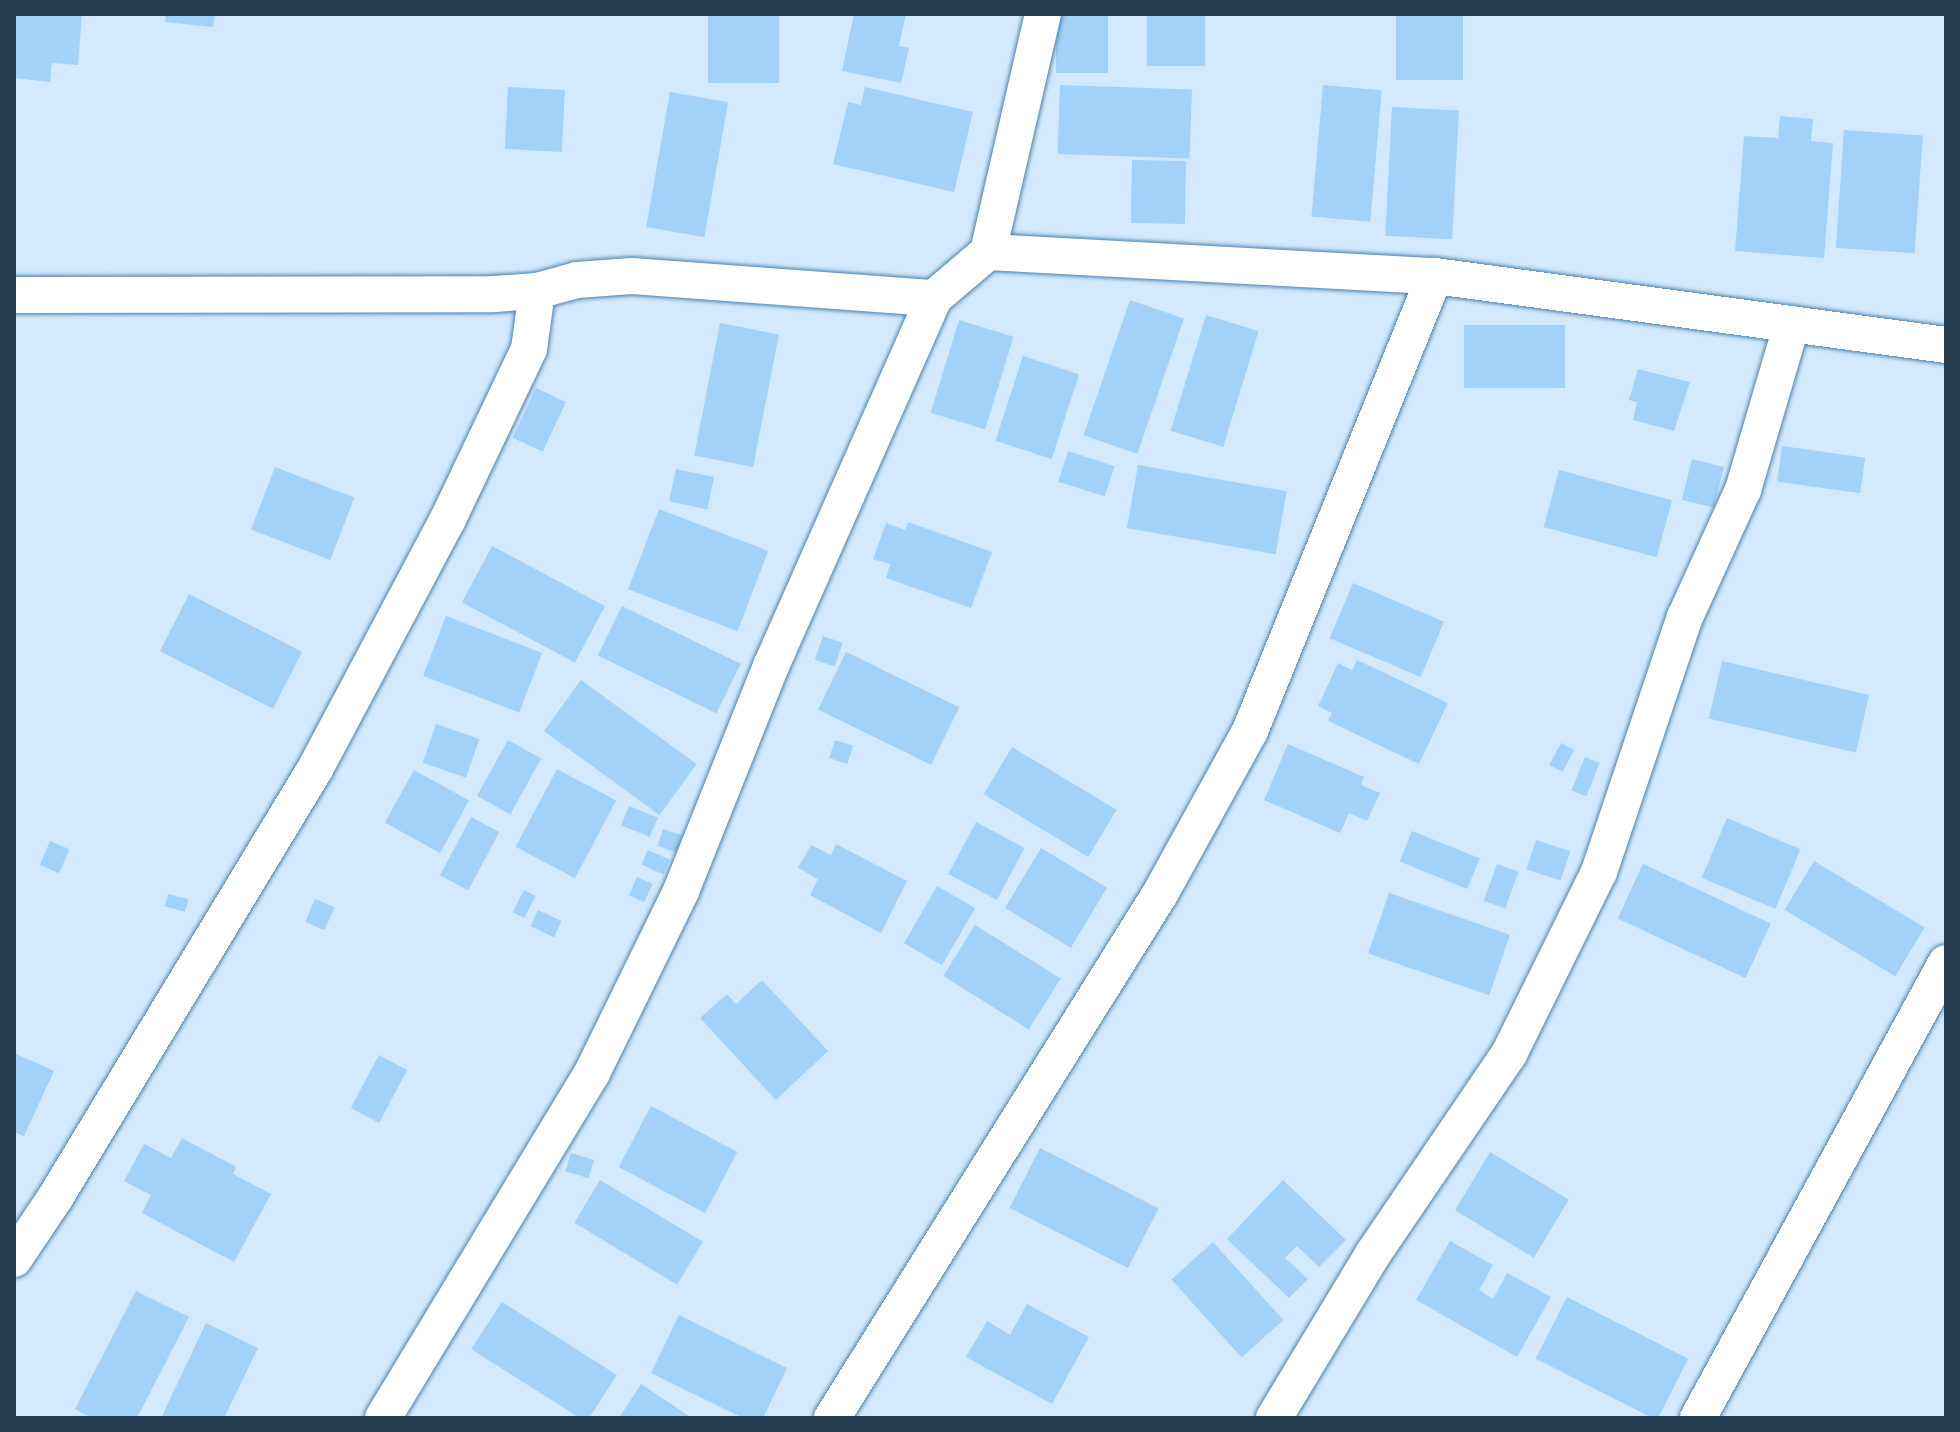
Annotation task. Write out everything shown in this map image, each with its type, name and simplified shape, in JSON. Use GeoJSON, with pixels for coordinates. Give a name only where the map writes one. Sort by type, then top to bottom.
{"type":"FeatureCollection","features":[{"type":"Feature","properties":{"kind":"street"},"geometry":{"type":"LineString","coordinates":[[383,1418],[592,1073],[681,891],[771,666],[934,298],[988,252],[1043,14]]}},
{"type":"Feature","properties":{"kind":"street"},"geometry":{"type":"LineString","coordinates":[[988,252],[1435,276],[1946,345]]}},
{"type":"Feature","properties":{"kind":"street"},"geometry":{"type":"LineString","coordinates":[[14,295],[537,291],[577,280],[632,276],[934,298]]}},
{"type":"Feature","properties":{"kind":"street"},"geometry":{"type":"LineString","coordinates":[[832,1418],[1160,894],[1250,731],[1435,276]]}},
{"type":"Feature","properties":{"kind":"street"},"geometry":{"type":"LineString","coordinates":[[14,1259],[55,1198],[315,769],[447,521],[529,349],[537,291]]}},
{"type":"Feature","properties":{"kind":"street"},"geometry":{"type":"LineString","coordinates":[[1274,1418],[1373,1254],[1509,1054],[1599,872],[1685,617],[1743,490],[1792,324]]}},
{"type":"Feature","properties":{"kind":"street"},"geometry":{"type":"LineString","coordinates":[[1698,1418],[1946,963]]}},
{"type":"Feature","properties":{"kind":"building"},"geometry":{"type":"Polygon","coordinates":[[[14,14],[82,14],[78,65],[52,63],[50,82],[14,78],[14,14]]]}},
{"type":"Feature","properties":{"kind":"building"},"geometry":{"type":"Polygon","coordinates":[[[166,14],[215,14],[213,27],[165,22],[166,14]]]}},
{"type":"Feature","properties":{"kind":"building"},"geometry":{"type":"Polygon","coordinates":[[[708,14],[779,14],[779,83],[708,83],[708,14]]]}},
{"type":"Feature","properties":{"kind":"building"},"geometry":{"type":"Polygon","coordinates":[[[854,14],[906,14],[899,46],[909,48],[901,83],[842,71],[854,14]]]}},
{"type":"Feature","properties":{"kind":"building"},"geometry":{"type":"Polygon","coordinates":[[[1056,14],[1108,14],[1108,73],[1056,73],[1056,14]]]}},
{"type":"Feature","properties":{"kind":"building"},"geometry":{"type":"Polygon","coordinates":[[[1147,14],[1205,14],[1205,66],[1147,66],[1147,14]]]}},
{"type":"Feature","properties":{"kind":"building"},"geometry":{"type":"Polygon","coordinates":[[[1396,14],[1463,14],[1463,80],[1396,80],[1396,14]]]}},
{"type":"Feature","properties":{"kind":"building"},"geometry":{"type":"Polygon","coordinates":[[[1060,85],[1192,90],[1190,159],[1058,154],[1060,85]]]}},
{"type":"Feature","properties":{"kind":"building"},"geometry":{"type":"Polygon","coordinates":[[[1323,85],[1382,90],[1370,222],[1311,216],[1323,85]]]}},
{"type":"Feature","properties":{"kind":"building"},"geometry":{"type":"Polygon","coordinates":[[[508,87],[565,90],[562,152],[505,149],[508,87]]]}},
{"type":"Feature","properties":{"kind":"building"},"geometry":{"type":"Polygon","coordinates":[[[865,87],[973,112],[954,192],[833,164],[848,102],[861,105],[865,87]]]}},
{"type":"Feature","properties":{"kind":"building"},"geometry":{"type":"Polygon","coordinates":[[[670,92],[728,102],[704,237],[646,227],[670,92]]]}},
{"type":"Feature","properties":{"kind":"building"},"geometry":{"type":"Polygon","coordinates":[[[1392,107],[1459,111],[1452,239],[1385,236],[1392,107]]]}},
{"type":"Feature","properties":{"kind":"building"},"geometry":{"type":"Polygon","coordinates":[[[1780,116],[1813,119],[1811,141],[1833,143],[1824,258],[1735,251],[1744,136],[1778,138],[1780,116]]]}},
{"type":"Feature","properties":{"kind":"building"},"geometry":{"type":"Polygon","coordinates":[[[1844,130],[1923,136],[1915,253],[1836,248],[1844,130]]]}},
{"type":"Feature","properties":{"kind":"building"},"geometry":{"type":"Polygon","coordinates":[[[1132,160],[1186,161],[1185,224],[1131,223],[1132,160]]]}},
{"type":"Feature","properties":{"kind":"building"},"geometry":{"type":"Polygon","coordinates":[[[1130,300],[1184,319],[1137,454],[1083,435],[1130,300]]]}},
{"type":"Feature","properties":{"kind":"building"},"geometry":{"type":"Polygon","coordinates":[[[1206,315],[1259,331],[1223,447],[1171,431],[1206,315]]]}},
{"type":"Feature","properties":{"kind":"building"},"geometry":{"type":"Polygon","coordinates":[[[959,320],[1014,337],[985,429],[931,413],[959,320]]]}},
{"type":"Feature","properties":{"kind":"building"},"geometry":{"type":"Polygon","coordinates":[[[720,323],[779,334],[753,467],[694,456],[720,323]]]}},
{"type":"Feature","properties":{"kind":"building"},"geometry":{"type":"Polygon","coordinates":[[[1464,325],[1565,325],[1565,388],[1464,388],[1464,325]]]}},
{"type":"Feature","properties":{"kind":"building"},"geometry":{"type":"Polygon","coordinates":[[[1023,356],[1079,374],[1052,459],[995,441],[1023,356]]]}},
{"type":"Feature","properties":{"kind":"building"},"geometry":{"type":"Polygon","coordinates":[[[1638,369],[1690,382],[1674,431],[1633,420],[1637,402],[1629,400],[1638,369]]]}},
{"type":"Feature","properties":{"kind":"building"},"geometry":{"type":"Polygon","coordinates":[[[536,388],[566,402],[543,452],[513,438],[536,388]]]}},
{"type":"Feature","properties":{"kind":"building"},"geometry":{"type":"Polygon","coordinates":[[[1782,446],[1865,458],[1860,493],[1777,482],[1782,446]]]}},
{"type":"Feature","properties":{"kind":"building"},"geometry":{"type":"Polygon","coordinates":[[[1068,451],[1115,466],[1105,497],[1058,481],[1068,451]]]}},
{"type":"Feature","properties":{"kind":"building"},"geometry":{"type":"Polygon","coordinates":[[[1692,459],[1724,467],[1714,508],[1682,500],[1692,459]]]}},
{"type":"Feature","properties":{"kind":"building"},"geometry":{"type":"Polygon","coordinates":[[[1138,465],[1287,491],[1276,554],[1127,528],[1138,465]]]}},
{"type":"Feature","properties":{"kind":"building"},"geometry":{"type":"Polygon","coordinates":[[[275,467],[354,497],[330,560],[251,530],[275,467]]]}},
{"type":"Feature","properties":{"kind":"building"},"geometry":{"type":"Polygon","coordinates":[[[676,469],[714,477],[707,509],[669,501],[676,469]]]}},
{"type":"Feature","properties":{"kind":"building"},"geometry":{"type":"Polygon","coordinates":[[[1559,470],[1672,500],[1657,557],[1544,527],[1559,470]]]}},
{"type":"Feature","properties":{"kind":"building"},"geometry":{"type":"Polygon","coordinates":[[[659,509],[768,551],[737,631],[628,589],[659,509]]]}},
{"type":"Feature","properties":{"kind":"building"},"geometry":{"type":"Polygon","coordinates":[[[908,522],[992,552],[971,608],[886,578],[890,564],[873,559],[886,523],[905,530],[908,522]]]}},
{"type":"Feature","properties":{"kind":"building"},"geometry":{"type":"Polygon","coordinates":[[[492,546],[605,606],[575,663],[462,603],[492,546]]]}},
{"type":"Feature","properties":{"kind":"building"},"geometry":{"type":"Polygon","coordinates":[[[1353,583],[1444,622],[1421,677],[1330,638],[1353,583]]]}},
{"type":"Feature","properties":{"kind":"building"},"geometry":{"type":"Polygon","coordinates":[[[189,594],[302,652],[273,709],[160,651],[189,594]]]}},
{"type":"Feature","properties":{"kind":"building"},"geometry":{"type":"Polygon","coordinates":[[[622,606],[741,664],[717,713],[598,655],[622,606]]]}},
{"type":"Feature","properties":{"kind":"building"},"geometry":{"type":"Polygon","coordinates":[[[446,616],[542,653],[519,713],[423,676],[446,616]]]}},
{"type":"Feature","properties":{"kind":"building"},"geometry":{"type":"Polygon","coordinates":[[[823,636],[843,643],[835,666],[815,660],[823,636]]]}},
{"type":"Feature","properties":{"kind":"building"},"geometry":{"type":"Polygon","coordinates":[[[846,652],[959,707],[931,765],[818,710],[846,652]]]}},
{"type":"Feature","properties":{"kind":"building"},"geometry":{"type":"Polygon","coordinates":[[[1357,660],[1448,703],[1419,764],[1328,721],[1332,713],[1318,706],[1338,663],[1352,670],[1357,660]]]}},
{"type":"Feature","properties":{"kind":"building"},"geometry":{"type":"Polygon","coordinates":[[[1722,661],[1869,695],[1856,752],[1709,718],[1722,661]]]}},
{"type":"Feature","properties":{"kind":"building"},"geometry":{"type":"Polygon","coordinates":[[[581,680],[697,764],[660,815],[544,731],[581,680]]]}},
{"type":"Feature","properties":{"kind":"building"},"geometry":{"type":"Polygon","coordinates":[[[436,724],[479,739],[466,778],[423,763],[436,724]]]}},
{"type":"Feature","properties":{"kind":"building"},"geometry":{"type":"Polygon","coordinates":[[[508,740],[541,758],[510,814],[477,796],[508,740]]]}},
{"type":"Feature","properties":{"kind":"building"},"geometry":{"type":"Polygon","coordinates":[[[835,740],[853,746],[847,764],[829,758],[835,740]]]}},
{"type":"Feature","properties":{"kind":"building"},"geometry":{"type":"Polygon","coordinates":[[[1561,743],[1574,750],[1563,772],[1549,765],[1561,743]]]}},
{"type":"Feature","properties":{"kind":"building"},"geometry":{"type":"Polygon","coordinates":[[[1288,744],[1364,777],[1361,785],[1380,793],[1367,821],[1349,813],[1340,833],[1264,800],[1288,744]]]}},
{"type":"Feature","properties":{"kind":"building"},"geometry":{"type":"Polygon","coordinates":[[[1012,747],[1117,810],[1088,857],[984,794],[1012,747]]]}},
{"type":"Feature","properties":{"kind":"building"},"geometry":{"type":"Polygon","coordinates":[[[1585,757],[1600,763],[1586,796],[1572,790],[1585,757]]]}},
{"type":"Feature","properties":{"kind":"building"},"geometry":{"type":"Polygon","coordinates":[[[557,769],[616,800],[575,878],[516,847],[557,769]]]}},
{"type":"Feature","properties":{"kind":"building"},"geometry":{"type":"Polygon","coordinates":[[[414,770],[469,801],[440,853],[385,822],[414,770]]]}},
{"type":"Feature","properties":{"kind":"building"},"geometry":{"type":"Polygon","coordinates":[[[629,806],[658,818],[650,837],[621,825],[629,806]]]}},
{"type":"Feature","properties":{"kind":"building"},"geometry":{"type":"Polygon","coordinates":[[[471,817],[499,832],[468,890],[440,875],[471,817]]]}},
{"type":"Feature","properties":{"kind":"building"},"geometry":{"type":"Polygon","coordinates":[[[1727,818],[1801,849],[1775,909],[1702,878],[1727,818]]]}},
{"type":"Feature","properties":{"kind":"building"},"geometry":{"type":"Polygon","coordinates":[[[976,822],[1025,848],[997,900],[948,874],[976,822]]]}},
{"type":"Feature","properties":{"kind":"building"},"geometry":{"type":"Polygon","coordinates":[[[663,829],[682,835],[676,852],[657,846],[663,829]]]}},
{"type":"Feature","properties":{"kind":"building"},"geometry":{"type":"Polygon","coordinates":[[[1412,831],[1480,858],[1467,889],[1400,862],[1412,831]]]}},
{"type":"Feature","properties":{"kind":"building"},"geometry":{"type":"Polygon","coordinates":[[[1536,840],[1570,851],[1561,881],[1526,869],[1536,840]]]}},
{"type":"Feature","properties":{"kind":"building"},"geometry":{"type":"Polygon","coordinates":[[[50,841],[69,849],[59,873],[40,865],[50,841]]]}},
{"type":"Feature","properties":{"kind":"building"},"geometry":{"type":"Polygon","coordinates":[[[836,844],[907,881],[881,933],[810,895],[818,879],[798,868],[811,845],[831,855],[836,844]]]}},
{"type":"Feature","properties":{"kind":"building"},"geometry":{"type":"Polygon","coordinates":[[[1041,848],[1107,888],[1071,948],[1005,908],[1041,848]]]}},
{"type":"Feature","properties":{"kind":"building"},"geometry":{"type":"Polygon","coordinates":[[[648,850],[670,860],[663,874],[641,865],[648,850]]]}},
{"type":"Feature","properties":{"kind":"building"},"geometry":{"type":"Polygon","coordinates":[[[1814,861],[1925,927],[1895,976],[1785,910],[1814,861]]]}},
{"type":"Feature","properties":{"kind":"building"},"geometry":{"type":"Polygon","coordinates":[[[1497,864],[1519,872],[1505,909],[1484,901],[1497,864]]]}},
{"type":"Feature","properties":{"kind":"building"},"geometry":{"type":"Polygon","coordinates":[[[1643,864],[1771,924],[1745,978],[1618,918],[1643,864]]]}},
{"type":"Feature","properties":{"kind":"building"},"geometry":{"type":"Polygon","coordinates":[[[637,877],[653,884],[644,902],[629,895],[637,877]]]}},
{"type":"Feature","properties":{"kind":"building"},"geometry":{"type":"Polygon","coordinates":[[[937,886],[975,908],[942,965],[904,943],[937,886]]]}},
{"type":"Feature","properties":{"kind":"building"},"geometry":{"type":"Polygon","coordinates":[[[524,890],[536,896],[524,918],[513,912],[524,890]]]}},
{"type":"Feature","properties":{"kind":"building"},"geometry":{"type":"Polygon","coordinates":[[[1389,893],[1510,935],[1489,995],[1368,954],[1389,893]]]}},
{"type":"Feature","properties":{"kind":"building"},"geometry":{"type":"Polygon","coordinates":[[[168,894],[188,899],[185,912],[165,907],[168,894]]]}},
{"type":"Feature","properties":{"kind":"building"},"geometry":{"type":"Polygon","coordinates":[[[315,899],[334,907],[325,930],[305,922],[315,899]]]}},
{"type":"Feature","properties":{"kind":"building"},"geometry":{"type":"Polygon","coordinates":[[[538,910],[562,921],[554,937],[530,926],[538,910]]]}},
{"type":"Feature","properties":{"kind":"building"},"geometry":{"type":"Polygon","coordinates":[[[975,925],[1061,979],[1029,1029],[943,976],[975,925]]]}},
{"type":"Feature","properties":{"kind":"building"},"geometry":{"type":"Polygon","coordinates":[[[762,980],[828,1051],[776,1100],[700,1018],[727,994],[736,1004],[762,980]]]}},
{"type":"Feature","properties":{"kind":"building"},"geometry":{"type":"Polygon","coordinates":[[[14,1053],[54,1071],[24,1136],[14,1132],[14,1053]]]}},
{"type":"Feature","properties":{"kind":"building"},"geometry":{"type":"Polygon","coordinates":[[[379,1055],[407,1070],[379,1123],[351,1108],[379,1055]]]}},
{"type":"Feature","properties":{"kind":"building"},"geometry":{"type":"Polygon","coordinates":[[[651,1106],[738,1152],[705,1213],[619,1167],[651,1106]]]}},
{"type":"Feature","properties":{"kind":"building"},"geometry":{"type":"Polygon","coordinates":[[[182,1138],[236,1167],[233,1174],[271,1194],[234,1262],[142,1213],[151,1195],[124,1181],[144,1144],[171,1158],[182,1138]]]}},
{"type":"Feature","properties":{"kind":"building"},"geometry":{"type":"Polygon","coordinates":[[[1040,1148],[1159,1208],[1128,1268],[1010,1208],[1040,1148]]]}},
{"type":"Feature","properties":{"kind":"building"},"geometry":{"type":"Polygon","coordinates":[[[1490,1152],[1569,1199],[1534,1258],[1455,1210],[1490,1152]]]}},
{"type":"Feature","properties":{"kind":"building"},"geometry":{"type":"Polygon","coordinates":[[[571,1153],[594,1160],[588,1178],[565,1171],[571,1153]]]}},
{"type":"Feature","properties":{"kind":"building"},"geometry":{"type":"Polygon","coordinates":[[[600,1180],[703,1242],[677,1285],[574,1223],[600,1180]]]}},
{"type":"Feature","properties":{"kind":"building"},"geometry":{"type":"Polygon","coordinates":[[[1283,1180],[1346,1240],[1319,1267],[1297,1246],[1285,1258],[1308,1279],[1289,1298],[1227,1239],[1283,1180]]]}},
{"type":"Feature","properties":{"kind":"building"},"geometry":{"type":"Polygon","coordinates":[[[1450,1241],[1493,1265],[1479,1290],[1493,1299],[1507,1273],[1551,1297],[1517,1357],[1416,1300],[1450,1241]]]}},
{"type":"Feature","properties":{"kind":"building"},"geometry":{"type":"Polygon","coordinates":[[[1213,1242],[1283,1320],[1242,1358],[1171,1279],[1213,1242]]]}},
{"type":"Feature","properties":{"kind":"building"},"geometry":{"type":"Polygon","coordinates":[[[136,1291],[189,1317],[137,1418],[92,1418],[75,1409],[136,1291]]]}},
{"type":"Feature","properties":{"kind":"building"},"geometry":{"type":"Polygon","coordinates":[[[1567,1297],[1688,1359],[1658,1418],[1652,1418],[1536,1358],[1567,1297]]]}},
{"type":"Feature","properties":{"kind":"building"},"geometry":{"type":"Polygon","coordinates":[[[502,1302],[617,1375],[589,1418],[580,1418],[471,1349],[502,1302]]]}},
{"type":"Feature","properties":{"kind":"building"},"geometry":{"type":"Polygon","coordinates":[[[1027,1304],[1089,1337],[1052,1404],[966,1357],[987,1321],[1010,1335],[1027,1304]]]}},
{"type":"Feature","properties":{"kind":"building"},"geometry":{"type":"Polygon","coordinates":[[[679,1315],[787,1368],[763,1418],[743,1418],[651,1373],[679,1315]]]}},
{"type":"Feature","properties":{"kind":"building"},"geometry":{"type":"Polygon","coordinates":[[[206,1323],[258,1348],[224,1418],[161,1418],[206,1323]]]}},
{"type":"Feature","properties":{"kind":"building"},"geometry":{"type":"Polygon","coordinates":[[[641,1384],[692,1418],[619,1418],[641,1384]]]}}]}
